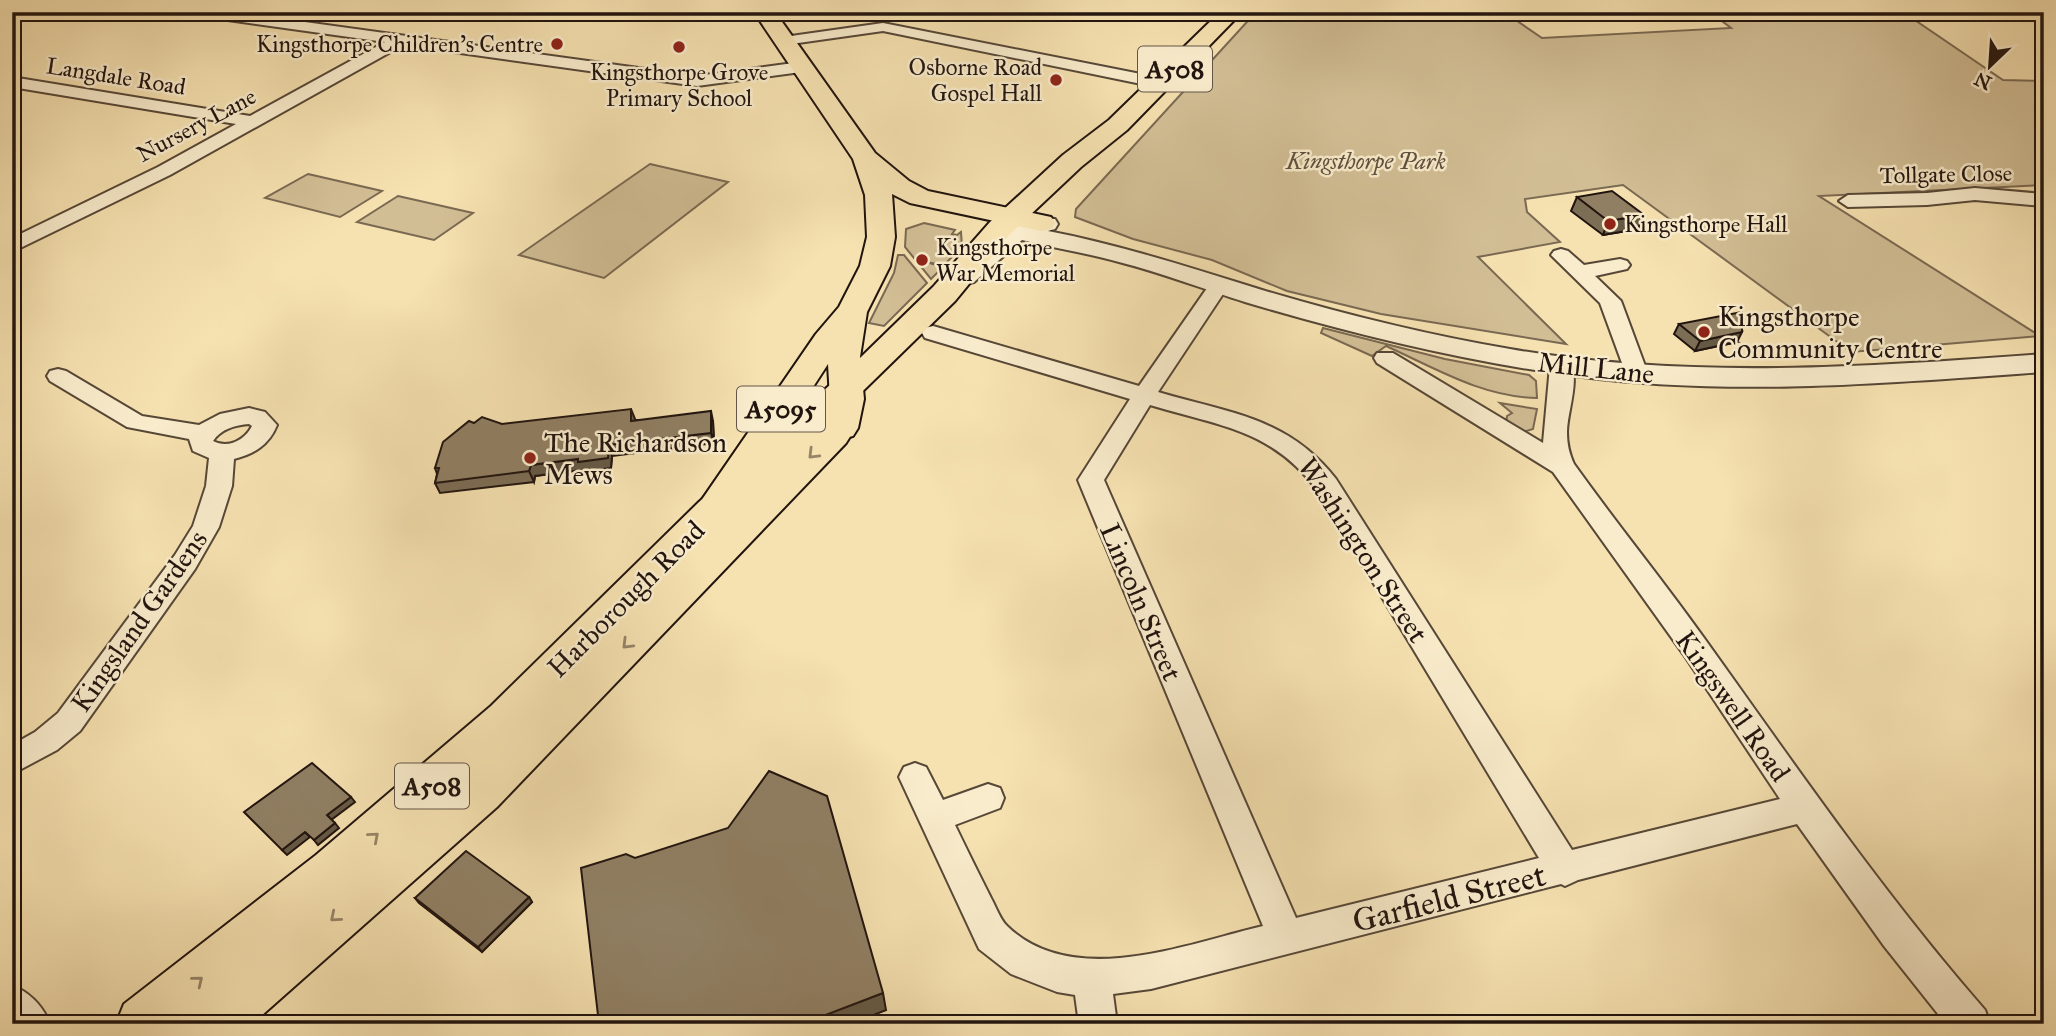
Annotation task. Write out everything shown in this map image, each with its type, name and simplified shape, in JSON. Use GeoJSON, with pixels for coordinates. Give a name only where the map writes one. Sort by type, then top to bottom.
{"type":"FeatureCollection","features":[{"type":"Feature","properties":{"kind":"main road","name":"A5095"},"geometry":{"type":"LineString","coordinates":[[713,511],[827,341],[853,310],[869,281],[879,252],[879,195],[866,159],[764,12]]}},
{"type":"Feature","properties":{"kind":"main road","name":"Harborough Road"},"geometry":{"type":"LineString","coordinates":[[145,1024],[334,871],[452,769],[507,719],[713,511],[933,333],[1094,166],[1118,125],[1232,12]]}},
{"type":"Feature","properties":{"kind":"main road","name":"A5095"},"geometry":{"type":"LineString","coordinates":[[866,159],[907,192],[1030,231]]}},
{"type":"Feature","properties":{"kind":"main road"},"geometry":{"type":"LineString","coordinates":[[879,195],[899,206],[1030,231]]}},
{"type":"Feature","properties":{"kind":"main road","name":"Harborough Road"},"geometry":{"type":"LineString","coordinates":[[209,1024],[480,792],[843,408],[944,294],[1030,231]]}},
{"type":"Feature","properties":{"kind":"main road","name":"A5095"},"geometry":{"type":"LineString","coordinates":[[843,408],[844,357],[853,310]]}},
{"type":"Feature","properties":{"kind":"street"},"geometry":{"type":"LineString","coordinates":[[199,12],[697,81],[801,67]]}},
{"type":"Feature","properties":{"kind":"street"},"geometry":{"type":"LineString","coordinates":[[877,27],[897,12]]}},
{"type":"Feature","properties":{"kind":"street"},"geometry":{"type":"LineString","coordinates":[[784,41],[877,27],[1161,83]]}},
{"type":"Feature","properties":{"kind":"street","name":"Nursery Lane"},"geometry":{"type":"LineString","coordinates":[[17,239],[254,122],[400,40]]}},
{"type":"Feature","properties":{"kind":"street","name":"Langdale Road"},"geometry":{"type":"LineString","coordinates":[[12,82],[254,122]]}},
{"type":"Feature","properties":{"kind":"street","name":"Tollgate Close"},"geometry":{"type":"LineString","coordinates":[[1848,201],[1927,199],[1975,194],[2044,200]]}},
{"type":"Feature","properties":{"kind":"street"},"geometry":{"type":"LineString","coordinates":[[1030,231],[1043,242],[1217,288]]}},
{"type":"Feature","properties":{"kind":"street","name":"Mill Lane"},"geometry":{"type":"LineString","coordinates":[[1030,231],[1160,265],[1217,288],[1387,332],[1561,366],[1637,374],[1743,379],[1831,378],[2044,363]]}},
{"type":"Feature","properties":{"kind":"street"},"geometry":{"type":"LineString","coordinates":[[1561,255],[1610,301],[1637,374]]}},
{"type":"Feature","properties":{"kind":"street"},"geometry":{"type":"LineString","coordinates":[[1580,272],[1620,265]]}},
{"type":"Feature","properties":{"kind":"street","name":"Lincoln Street"},"geometry":{"type":"LineString","coordinates":[[1217,288],[1094,471],[1092,487],[1286,937]]}},
{"type":"Feature","properties":{"kind":"street","name":"Washington Street"},"geometry":{"type":"LineString","coordinates":[[933,333],[1264,430],[1307,457],[1327,485],[1565,870]]}},
{"type":"Feature","properties":{"kind":"street"},"geometry":{"type":"LineString","coordinates":[[1385,358],[1456,398],[1562,466]]}},
{"type":"Feature","properties":{"kind":"street","name":"Kingswell Road"},"geometry":{"type":"LineString","coordinates":[[1561,366],[1562,379],[1554,442],[1562,466],[1914,959],[1971,1024]]}},
{"type":"Feature","properties":{"kind":"street","name":"Kingsland Gardens"},"geometry":{"type":"LineString","coordinates":[[12,761],[46,741],[69,722],[185,562],[212,511],[219,486],[213,443],[135,422],[58,376]]}},
{"type":"Feature","properties":{"kind":"street","name":"Garfield Street"},"geometry":{"type":"LineString","coordinates":[[915,777],[992,937],[1024,961],[1057,975],[1092,979],[1152,971],[1565,870],[1804,808]]}},
{"type":"Feature","properties":{"kind":"street"},"geometry":{"type":"LineString","coordinates":[[936,818],[988,798]]}},
{"type":"Feature","properties":{"kind":"street"},"geometry":{"type":"LineString","coordinates":[[1092,979],[1098,1024]]}},
{"type":"Feature","properties":{"kind":"street"},"geometry":{"type":"LineString","coordinates":[[12,1004],[31,1024]]}},
{"type":"Feature","properties":{"kind":"green space","name":"Kingsthorpe Park"},"geometry":{"type":"Polygon","coordinates":[[[1256,12],[1504,12],[1542,38],[1731,28],[1710,12],[1903,12],[2003,80],[2044,81],[2044,185],[1819,196],[2040,336],[1851,352],[1623,185],[1525,199],[1527,212],[1560,242],[1478,257],[1566,344],[1381,314],[1287,291],[1212,260],[1133,239],[1075,217],[1076,209],[1256,12]]]}},
{"type":"Feature","properties":{"kind":"green space"},"geometry":{"type":"Polygon","coordinates":[[[650,164],[728,182],[604,278],[519,255],[650,164]]]}},
{"type":"Feature","properties":{"kind":"green space"},"geometry":{"type":"Polygon","coordinates":[[[308,174],[382,191],[340,217],[265,198],[308,174]]]}},
{"type":"Feature","properties":{"kind":"green space"},"geometry":{"type":"Polygon","coordinates":[[[398,196],[473,213],[434,240],[357,222],[398,196]]]}},
{"type":"Feature","properties":{"kind":"green space"},"geometry":{"type":"Polygon","coordinates":[[[924,223],[955,230],[952,234],[961,232],[962,247],[944,265],[926,262],[943,267],[931,279],[905,247],[906,229],[924,223]]]}},
{"type":"Feature","properties":{"kind":"green space"},"geometry":{"type":"Polygon","coordinates":[[[898,255],[904,255],[927,283],[884,326],[869,323],[894,273],[898,255]]]}},
{"type":"Feature","properties":{"kind":"green space"},"geometry":{"type":"Polygon","coordinates":[[[1323,328],[1445,359],[1529,375],[1536,381],[1537,398],[1497,393],[1478,387],[1386,346],[1372,356],[1321,333],[1323,328]]]}},
{"type":"Feature","properties":{"kind":"green space"},"geometry":{"type":"Polygon","coordinates":[[[1500,403],[1537,409],[1533,429],[1523,432],[1506,424],[1507,416],[1512,413],[1500,403]]]}},
{"type":"Feature","properties":{"kind":"building"},"geometry":{"type":"Polygon","coordinates":[[[1612,191],[1644,215],[1608,221],[1577,197],[1612,191]]]}},
{"type":"Feature","properties":{"kind":"building"},"geometry":{"type":"Polygon","coordinates":[[[1742,312],[1742,332],[1700,341],[1679,324],[1742,312]]]}},
{"type":"Feature","properties":{"kind":"building","name":"The Richardson Mews"},"geometry":{"type":"Polygon","coordinates":[[[631,409],[631,421],[711,411],[711,433],[609,445],[608,458],[531,465],[529,471],[435,483],[439,468],[435,468],[443,442],[469,421],[474,423],[482,417],[502,424],[631,409]]]}},
{"type":"Feature","properties":{"kind":"building"},"geometry":{"type":"Polygon","coordinates":[[[312,763],[351,797],[327,815],[335,823],[314,840],[305,832],[282,850],[244,812],[312,763]]]}},
{"type":"Feature","properties":{"kind":"building"},"geometry":{"type":"Polygon","coordinates":[[[769,771],[827,796],[883,993],[820,1017],[822,1024],[599,1024],[581,868],[626,854],[635,858],[728,828],[769,771]]]}},
{"type":"Feature","properties":{"kind":"building"},"geometry":{"type":"Polygon","coordinates":[[[466,851],[529,897],[478,947],[415,898],[466,851]]]}},
{"type":"Feature","properties":{"kind":"place","name":"Kingsthorpe Children's Centre"},"geometry":{"type":"Point","coordinates":[557,44]}},
{"type":"Feature","properties":{"kind":"place","name":"Kingsthorpe Grove Primary School"},"geometry":{"type":"Point","coordinates":[679,47]}},
{"type":"Feature","properties":{"kind":"place","name":"Osborne Road Gospel Hall"},"geometry":{"type":"Point","coordinates":[1056,80]}},
{"type":"Feature","properties":{"kind":"place","name":"Kingsthorpe Hall"},"geometry":{"type":"Point","coordinates":[1610,224]}},
{"type":"Feature","properties":{"kind":"place","name":"Kingsthorpe War Memorial"},"geometry":{"type":"Point","coordinates":[922,260]}},
{"type":"Feature","properties":{"kind":"place","name":"Kingsthorpe Community Centre"},"geometry":{"type":"Point","coordinates":[1704,332]}},
{"type":"Feature","properties":{"kind":"place","name":"The Richardson Mews"},"geometry":{"type":"Point","coordinates":[530,458]}}]}
